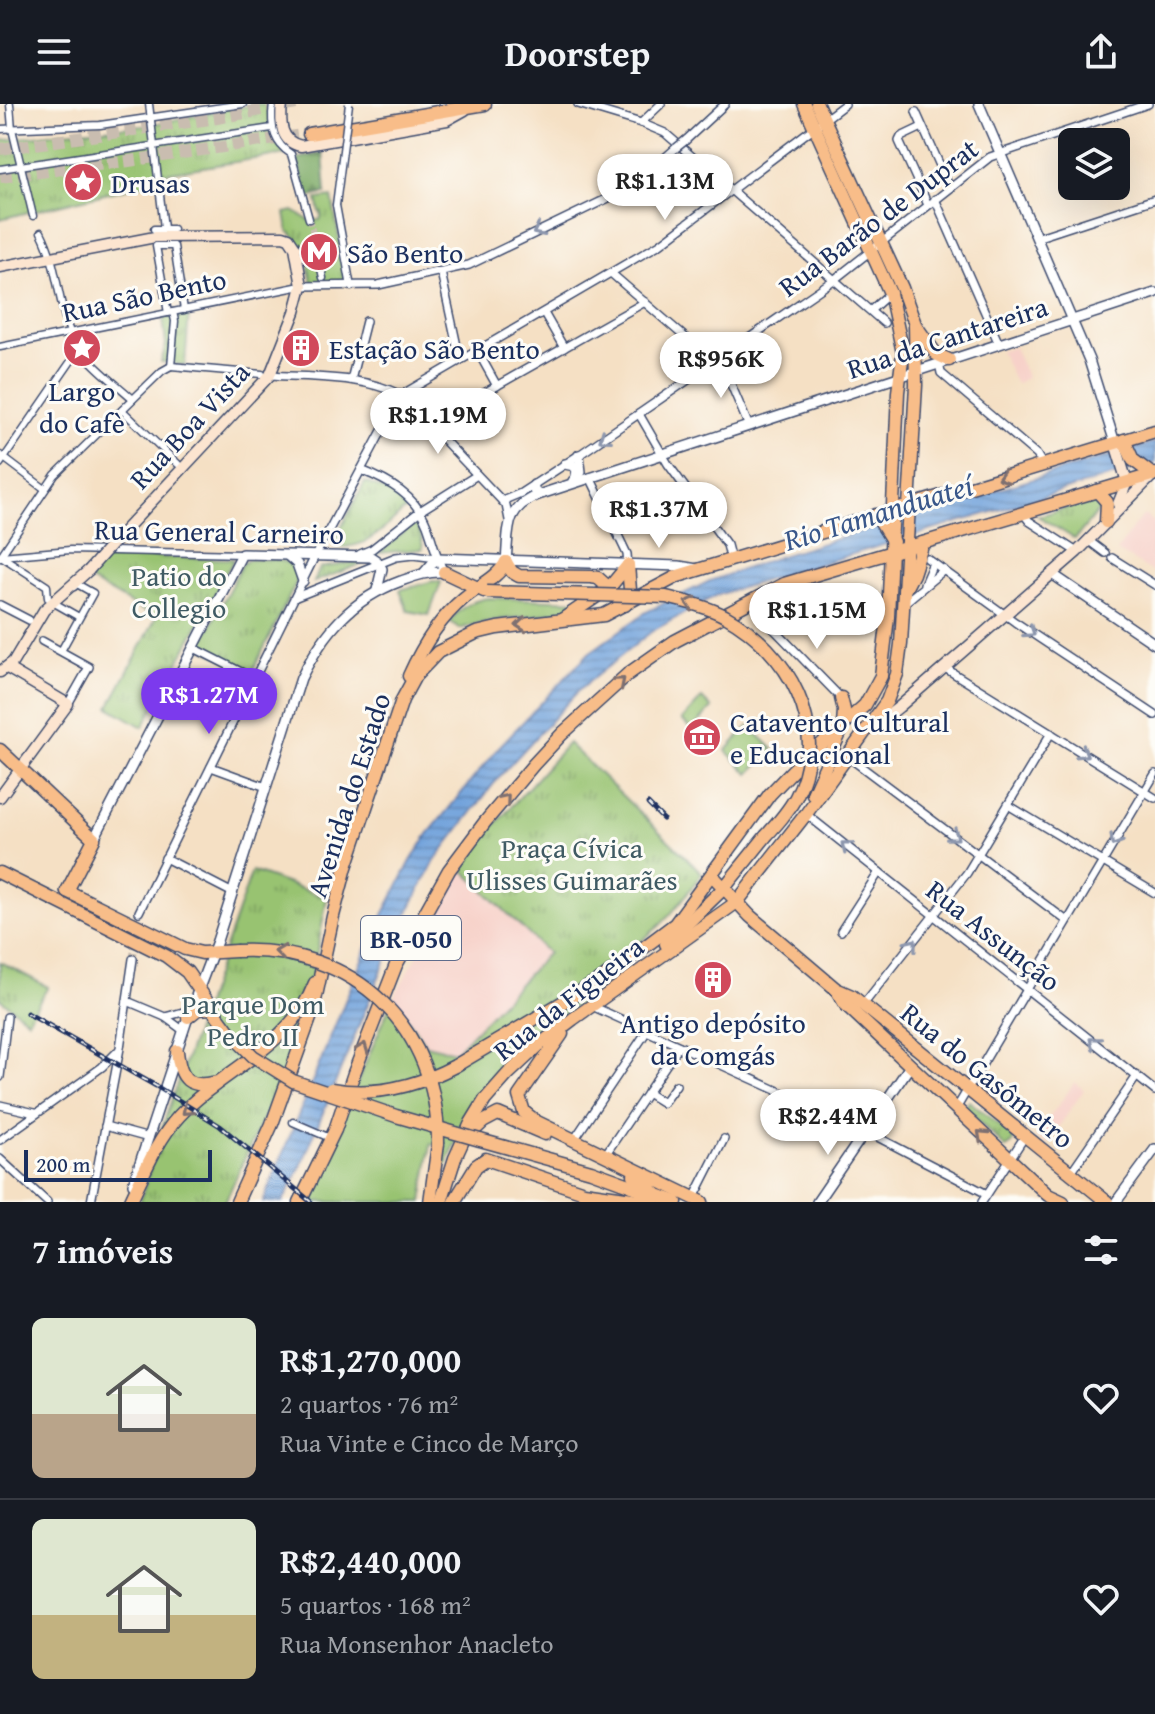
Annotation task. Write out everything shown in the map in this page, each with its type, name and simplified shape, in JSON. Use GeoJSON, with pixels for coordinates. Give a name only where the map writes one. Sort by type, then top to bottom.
{"type":"FeatureCollection","features":[{"type":"Feature","properties":{"kind":"main road"},"geometry":{"type":"LineString","coordinates":[[282,104],[283,133],[291,144],[301,146],[447,120],[479,105]]}},
{"type":"Feature","properties":{"kind":"main road"},"geometry":{"type":"LineString","coordinates":[[804,104],[820,124],[896,290],[915,324],[944,361]]}},
{"type":"Feature","properties":{"kind":"main road"},"geometry":{"type":"LineString","coordinates":[[817,104],[820,124]]}},
{"type":"Feature","properties":{"kind":"main road"},"geometry":{"type":"LineString","coordinates":[[309,134],[479,105]]}},
{"type":"Feature","properties":{"kind":"main road"},"geometry":{"type":"LineString","coordinates":[[0,267],[138,239],[166,236],[283,236],[292,240],[299,286]]}},
{"type":"Feature","properties":{"kind":"main road","name":"Rua Boa Vista"},"geometry":{"type":"LineString","coordinates":[[2,667],[44,610],[89,570],[266,374],[295,312],[299,286]]}},
{"type":"Feature","properties":{"kind":"main road"},"geometry":{"type":"LineString","coordinates":[[807,812],[839,733],[874,691],[885,657],[892,547],[886,517],[899,376],[908,333],[896,290]]}},
{"type":"Feature","properties":{"kind":"main road"},"geometry":{"type":"LineString","coordinates":[[807,812],[874,722],[887,701],[897,674],[909,511],[916,370],[915,324]]}},
{"type":"Feature","properties":{"kind":"main road","name":"Avenida do Estado"},"geometry":{"type":"LineString","coordinates":[[131,1201],[170,1128],[183,1112],[293,1023],[308,1000],[346,867],[402,700],[415,676],[438,652],[465,637],[497,628],[604,615],[667,580],[909,511],[1155,431]]}},
{"type":"Feature","properties":{"kind":"main road"},"geometry":{"type":"LineString","coordinates":[[874,722],[945,668],[1077,552],[1152,473],[1133,460],[1120,444]]}},
{"type":"Feature","properties":{"kind":"main road"},"geometry":{"type":"LineString","coordinates":[[1106,522],[1121,499],[1126,480],[1120,444]]}},
{"type":"Feature","properties":{"kind":"main road","name":"BR-050"},"geometry":{"type":"LineString","coordinates":[[300,1202],[331,1138],[396,965],[449,870],[485,822],[562,734],[628,674],[675,641],[764,593],[892,547],[923,543],[1152,473]]}},
{"type":"Feature","properties":{"kind":"main road"},"geometry":{"type":"LineString","coordinates":[[1097,491],[1107,502],[1106,522]]}},
{"type":"Feature","properties":{"kind":"main road"},"geometry":{"type":"LineString","coordinates":[[904,591],[923,543]]}},
{"type":"Feature","properties":{"kind":"main road"},"geometry":{"type":"LineString","coordinates":[[402,700],[413,667],[448,614],[481,590],[506,562],[512,572],[519,576],[591,577],[603,581],[609,588]]}},
{"type":"Feature","properties":{"kind":"main road"},"geometry":{"type":"LineString","coordinates":[[556,622],[589,604],[609,588],[628,565]]}},
{"type":"Feature","properties":{"kind":"main road"},"geometry":{"type":"LineString","coordinates":[[625,605],[630,590],[628,565]]}},
{"type":"Feature","properties":{"kind":"main road"},"geometry":{"type":"LineString","coordinates":[[444,572],[481,590],[666,597],[689,602],[724,616],[758,639],[796,686],[809,733],[806,765],[799,789],[786,812],[724,888],[635,974],[602,979]]}},
{"type":"Feature","properties":{"kind":"main road"},"geometry":{"type":"LineString","coordinates":[[0,797],[68,704],[2,667]]}},
{"type":"Feature","properties":{"kind":"main road"},"geometry":{"type":"LineString","coordinates":[[841,698],[849,720]]}},
{"type":"Feature","properties":{"kind":"main road"},"geometry":{"type":"LineString","coordinates":[[307,1087],[379,1091],[418,1083],[455,1066],[602,979],[675,924],[782,780],[849,720]]}},
{"type":"Feature","properties":{"kind":"main road"},"geometry":{"type":"LineString","coordinates":[[0,750],[94,839],[67,891],[60,895],[37,891]]}},
{"type":"Feature","properties":{"kind":"main road","name":"Rua da Figueira"},"geometry":{"type":"LineString","coordinates":[[441,1202],[471,1123],[499,1083],[525,1057],[573,1019],[737,902],[807,812]]}},
{"type":"Feature","properties":{"kind":"main road"},"geometry":{"type":"LineString","coordinates":[[0,873],[166,956],[187,972],[231,1034],[253,1056],[279,1074],[307,1087],[396,1116],[565,1164],[663,1199]]}},
{"type":"Feature","properties":{"kind":"main road","name":"Rua do Gasômetro"},"geometry":{"type":"LineString","coordinates":[[712,875],[737,902],[836,989],[852,996],[1107,1202]]}},
{"type":"Feature","properties":{"kind":"main road"},"geometry":{"type":"LineString","coordinates":[[67,891],[168,942],[202,953],[276,951],[314,960],[350,977],[382,1001],[407,1031],[426,1066],[436,1105],[438,1144],[430,1202]]}},
{"type":"Feature","properties":{"kind":"main road"},"geometry":{"type":"LineString","coordinates":[[671,940],[694,901]]}},
{"type":"Feature","properties":{"kind":"main road","name":"Avenida do Estado"},"geometry":{"type":"LineString","coordinates":[[237,1202],[301,1048],[318,993],[325,949]]}},
{"type":"Feature","properties":{"kind":"main road","name":"Rua do Gasômetro"},"geometry":{"type":"LineString","coordinates":[[836,989],[845,1004],[955,1110],[1048,1195],[1063,1202]]}},
{"type":"Feature","properties":{"kind":"main road"},"geometry":{"type":"LineString","coordinates":[[187,1020],[198,1009],[213,1009]]}},
{"type":"Feature","properties":{"kind":"main road"},"geometry":{"type":"LineString","coordinates":[[519,1111],[538,1066],[573,1019]]}},
{"type":"Feature","properties":{"kind":"main road"},"geometry":{"type":"LineString","coordinates":[[177,1051],[180,1069],[188,1081],[202,1085],[224,1080]]}},
{"type":"Feature","properties":{"kind":"main road"},"geometry":{"type":"LineString","coordinates":[[461,1146],[476,1127],[498,1114],[519,1111],[638,1177],[663,1199]]}},
{"type":"Feature","properties":{"kind":"main road"},"geometry":{"type":"LineString","coordinates":[[519,1111],[698,1200]]}},
{"type":"Feature","properties":{"kind":"main road"},"geometry":{"type":"LineString","coordinates":[[454,1202],[476,1166],[486,1159],[582,1196],[663,1199]]}},
{"type":"Feature","properties":{"kind":"street"},"geometry":{"type":"LineString","coordinates":[[10,104],[12,129],[32,213]]}},
{"type":"Feature","properties":{"kind":"street"},"geometry":{"type":"LineString","coordinates":[[149,104],[164,228]]}},
{"type":"Feature","properties":{"kind":"street"},"geometry":{"type":"LineString","coordinates":[[208,111],[214,104]]}},
{"type":"Feature","properties":{"kind":"street"},"geometry":{"type":"LineString","coordinates":[[0,129],[84,127],[243,104]]}},
{"type":"Feature","properties":{"kind":"street"},"geometry":{"type":"LineString","coordinates":[[273,104],[272,128],[279,142],[291,154],[309,219]]}},
{"type":"Feature","properties":{"kind":"street"},"geometry":{"type":"LineString","coordinates":[[349,104],[336,205],[351,287]]}},
{"type":"Feature","properties":{"kind":"street"},"geometry":{"type":"LineString","coordinates":[[578,104],[665,133],[884,323]]}},
{"type":"Feature","properties":{"kind":"street"},"geometry":{"type":"LineString","coordinates":[[641,123],[661,104]]}},
{"type":"Feature","properties":{"kind":"street"},"geometry":{"type":"LineString","coordinates":[[299,286],[378,285],[479,261],[623,191],[725,104]]}},
{"type":"Feature","properties":{"kind":"street"},"geometry":{"type":"LineString","coordinates":[[139,912],[315,556],[401,395],[660,244],[845,104]]}},
{"type":"Feature","properties":{"kind":"street"},"geometry":{"type":"LineString","coordinates":[[979,104],[1089,360],[1120,444]]}},
{"type":"Feature","properties":{"kind":"street","name":"Rua Barão de Duprat"},"geometry":{"type":"LineString","coordinates":[[536,490],[565,464],[835,279],[990,157],[1148,104]]}},
{"type":"Feature","properties":{"kind":"street"},"geometry":{"type":"LineString","coordinates":[[916,112],[950,188]]}},
{"type":"Feature","properties":{"kind":"street"},"geometry":{"type":"LineString","coordinates":[[922,127],[899,141],[999,344]]}},
{"type":"Feature","properties":{"kind":"street"},"geometry":{"type":"LineString","coordinates":[[0,169],[272,128]]}},
{"type":"Feature","properties":{"kind":"street"},"geometry":{"type":"LineString","coordinates":[[1036,238],[1155,199]]}},
{"type":"Feature","properties":{"kind":"street"},"geometry":{"type":"LineString","coordinates":[[154,229],[173,229]]}},
{"type":"Feature","properties":{"kind":"street"},"geometry":{"type":"LineString","coordinates":[[41,232],[52,257],[67,326],[80,348],[133,399]]}},
{"type":"Feature","properties":{"kind":"street"},"geometry":{"type":"LineString","coordinates":[[315,240],[323,278]]}},
{"type":"Feature","properties":{"kind":"street"},"geometry":{"type":"LineString","coordinates":[[171,366],[171,313],[156,246],[174,246],[184,310]]}},
{"type":"Feature","properties":{"kind":"street"},"geometry":{"type":"LineString","coordinates":[[441,272],[460,360]]}},
{"type":"Feature","properties":{"kind":"street"},"geometry":{"type":"LineString","coordinates":[[612,274],[714,362],[730,382],[748,424]]}},
{"type":"Feature","properties":{"kind":"street"},"geometry":{"type":"LineString","coordinates":[[162,282],[179,280]]}},
{"type":"Feature","properties":{"kind":"street","name":"Rua São Bento"},"geometry":{"type":"LineString","coordinates":[[0,347],[299,286]]}},
{"type":"Feature","properties":{"kind":"street"},"geometry":{"type":"LineString","coordinates":[[871,310],[896,290]]}},
{"type":"Feature","properties":{"kind":"street","name":"Rua da Cantareira"},"geometry":{"type":"LineString","coordinates":[[523,496],[1155,293]]}},
{"type":"Feature","properties":{"kind":"street"},"geometry":{"type":"LineString","coordinates":[[429,424],[645,302]]}},
{"type":"Feature","properties":{"kind":"street"},"geometry":{"type":"LineString","coordinates":[[544,313],[564,348]]}},
{"type":"Feature","properties":{"kind":"street"},"geometry":{"type":"LineString","coordinates":[[351,380],[366,321]]}},
{"type":"Feature","properties":{"kind":"street"},"geometry":{"type":"LineString","coordinates":[[45,489],[1,459],[80,348]]}},
{"type":"Feature","properties":{"kind":"street"},"geometry":{"type":"LineString","coordinates":[[477,350],[497,386]]}},
{"type":"Feature","properties":{"kind":"street"},"geometry":{"type":"LineString","coordinates":[[944,361],[941,373],[1037,455],[1043,465]]}},
{"type":"Feature","properties":{"kind":"street"},"geometry":{"type":"LineString","coordinates":[[48,598],[47,586],[0,556],[55,475],[162,371],[171,366],[351,380],[390,389],[401,395],[509,512],[506,562]]}},
{"type":"Feature","properties":{"kind":"street"},"geometry":{"type":"LineString","coordinates":[[122,410],[178,464]]}},
{"type":"Feature","properties":{"kind":"street"},"geometry":{"type":"LineString","coordinates":[[639,414],[661,453],[727,545],[731,560]]}},
{"type":"Feature","properties":{"kind":"street"},"geometry":{"type":"LineString","coordinates":[[579,455],[581,468],[590,477],[628,556],[628,565]]}},
{"type":"Feature","properties":{"kind":"street"},"geometry":{"type":"LineString","coordinates":[[565,464],[577,469],[569,483]]}},
{"type":"Feature","properties":{"kind":"street"},"geometry":{"type":"LineString","coordinates":[[569,483],[581,468]]}},
{"type":"Feature","properties":{"kind":"street"},"geometry":{"type":"LineString","coordinates":[[131,1201],[131,1190],[187,1020],[213,953],[301,678],[311,658],[340,619],[377,590],[424,573],[444,572],[420,511],[389,482],[361,470]]}},
{"type":"Feature","properties":{"kind":"street"},"geometry":{"type":"LineString","coordinates":[[356,555],[372,549],[420,511],[477,475]]}},
{"type":"Feature","properties":{"kind":"street"},"geometry":{"type":"LineString","coordinates":[[502,501],[523,496]]}},
{"type":"Feature","properties":{"kind":"street"},"geometry":{"type":"LineString","coordinates":[[509,525],[523,496]]}},
{"type":"Feature","properties":{"kind":"street"},"geometry":{"type":"LineString","coordinates":[[1023,513],[1029,521],[1077,552]]}},
{"type":"Feature","properties":{"kind":"street"},"geometry":{"type":"LineString","coordinates":[[0,538],[8,544]]}},
{"type":"Feature","properties":{"kind":"street"},"geometry":{"type":"LineString","coordinates":[[1089,541],[1155,585]]}},
{"type":"Feature","properties":{"kind":"street","name":"Rua General Carneiro"},"geometry":{"type":"LineString","coordinates":[[0,556],[70,550],[356,555],[371,557],[379,563],[381,574],[377,590]]}},
{"type":"Feature","properties":{"kind":"street"},"geometry":{"type":"LineString","coordinates":[[94,839],[242,554]]}},
{"type":"Feature","properties":{"kind":"street"},"geometry":{"type":"LineString","coordinates":[[296,597],[405,555],[506,562],[679,566],[699,570]]}},
{"type":"Feature","properties":{"kind":"street"},"geometry":{"type":"LineString","coordinates":[[288,556],[300,569],[303,581]]}},
{"type":"Feature","properties":{"kind":"street"},"geometry":{"type":"LineString","coordinates":[[424,573],[437,558]]}},
{"type":"Feature","properties":{"kind":"street"},"geometry":{"type":"LineString","coordinates":[[923,586],[931,561],[1005,615],[1155,715]]}},
{"type":"Feature","properties":{"kind":"street"},"geometry":{"type":"LineString","coordinates":[[903,604],[944,570]]}},
{"type":"Feature","properties":{"kind":"street"},"geometry":{"type":"LineString","coordinates":[[1052,574],[1155,644]]}},
{"type":"Feature","properties":{"kind":"street"},"geometry":{"type":"LineString","coordinates":[[61,651],[93,593],[77,584],[42,618],[33,635],[42,641],[89,667],[68,704]]}},
{"type":"Feature","properties":{"kind":"street"},"geometry":{"type":"LineString","coordinates":[[764,593],[762,610],[767,622],[841,698],[849,720],[874,722]]}},
{"type":"Feature","properties":{"kind":"street"},"geometry":{"type":"LineString","coordinates":[[56,604],[79,617]]}},
{"type":"Feature","properties":{"kind":"street"},"geometry":{"type":"LineString","coordinates":[[0,605],[29,620]]}},
{"type":"Feature","properties":{"kind":"street"},"geometry":{"type":"LineString","coordinates":[[194,648],[255,679]]}},
{"type":"Feature","properties":{"kind":"street"},"geometry":{"type":"LineString","coordinates":[[945,668],[1155,798]]}},
{"type":"Feature","properties":{"kind":"street"},"geometry":{"type":"LineString","coordinates":[[863,1005],[979,855],[1051,733]]}},
{"type":"Feature","properties":{"kind":"street"},"geometry":{"type":"LineString","coordinates":[[847,756],[1067,921]]}},
{"type":"Feature","properties":{"kind":"street"},"geometry":{"type":"LineString","coordinates":[[211,767],[266,787]]}},
{"type":"Feature","properties":{"kind":"street"},"geometry":{"type":"LineString","coordinates":[[955,1110],[1155,774]]}},
{"type":"Feature","properties":{"kind":"street"},"geometry":{"type":"LineString","coordinates":[[1008,805],[1155,893]]}},
{"type":"Feature","properties":{"kind":"street","name":"Rua Assunção"},"geometry":{"type":"LineString","coordinates":[[807,812],[1155,1091]]}},
{"type":"Feature","properties":{"kind":"street"},"geometry":{"type":"LineString","coordinates":[[165,858],[231,892]]}},
{"type":"Feature","properties":{"kind":"street"},"geometry":{"type":"LineString","coordinates":[[841,931],[879,872]]}},
{"type":"Feature","properties":{"kind":"street"},"geometry":{"type":"LineString","coordinates":[[91,1202],[133,959]]}},
{"type":"Feature","properties":{"kind":"street"},"geometry":{"type":"LineString","coordinates":[[127,1001],[165,1017],[187,1020]]}},
{"type":"Feature","properties":{"kind":"street"},"geometry":{"type":"LineString","coordinates":[[591,1006],[866,1131],[987,1194]]}},
{"type":"Feature","properties":{"kind":"street"},"geometry":{"type":"LineString","coordinates":[[0,1077],[7,1017]]}},
{"type":"Feature","properties":{"kind":"street"},"geometry":{"type":"LineString","coordinates":[[165,1017],[187,1020]]}},
{"type":"Feature","properties":{"kind":"street"},"geometry":{"type":"LineString","coordinates":[[574,1140],[647,1031]]}},
{"type":"Feature","properties":{"kind":"street"},"geometry":{"type":"LineString","coordinates":[[605,1155],[679,1046]]}},
{"type":"Feature","properties":{"kind":"street"},"geometry":{"type":"LineString","coordinates":[[0,1140],[102,1067],[119,1050]]}},
{"type":"Feature","properties":{"kind":"street"},"geometry":{"type":"LineString","coordinates":[[817,1202],[910,1066]]}},
{"type":"Feature","properties":{"kind":"street"},"geometry":{"type":"LineString","coordinates":[[1071,1172],[1137,1076]]}},
{"type":"Feature","properties":{"kind":"street"},"geometry":{"type":"LineString","coordinates":[[647,1093],[663,1103],[676,1085]]}},
{"type":"Feature","properties":{"kind":"street"},"geometry":{"type":"LineString","coordinates":[[0,1105],[35,1113]]}},
{"type":"Feature","properties":{"kind":"street"},"geometry":{"type":"LineString","coordinates":[[293,1122],[331,1138]]}},
{"type":"Feature","properties":{"kind":"street"},"geometry":{"type":"LineString","coordinates":[[105,1126],[149,1138]]}},
{"type":"Feature","properties":{"kind":"street"},"geometry":{"type":"LineString","coordinates":[[982,1202],[1025,1136]]}},
{"type":"Feature","properties":{"kind":"street"},"geometry":{"type":"LineString","coordinates":[[698,1200],[724,1139]]}},
{"type":"Feature","properties":{"kind":"street"},"geometry":{"type":"LineString","coordinates":[[1116,1202],[1155,1149]]}},
{"type":"Feature","properties":{"kind":"street"},"geometry":{"type":"LineString","coordinates":[[0,1159],[47,1202]]}},
{"type":"Feature","properties":{"kind":"shaded area"},"geometry":{"type":"Polygon","coordinates":[[[1014,347],[1027,377],[1016,384],[1000,351],[1014,347]]]}},
{"type":"Feature","properties":{"kind":"shaded area"},"geometry":{"type":"Polygon","coordinates":[[[1144,515],[1155,522],[1155,573],[1117,551],[1144,515]]]}},
{"type":"Feature","properties":{"kind":"shaded area"},"geometry":{"type":"Polygon","coordinates":[[[463,870],[548,953],[455,1052],[426,1045],[393,998],[419,953],[418,943],[463,870]]]}},
{"type":"Feature","properties":{"kind":"shaded area"},"geometry":{"type":"Polygon","coordinates":[[[1075,1082],[1084,1090],[1047,1144],[1036,1136],[1075,1082]]]}},
{"type":"Feature","properties":{"kind":"green space"},"geometry":{"type":"Polygon","coordinates":[[[228,104],[235,109],[254,104],[275,104],[278,131],[292,153],[159,174],[142,185],[0,219],[0,141],[63,132],[144,126],[223,110],[228,104]]]}},
{"type":"Feature","properties":{"kind":"green space"},"geometry":{"type":"Polygon","coordinates":[[[323,152],[326,193],[307,198],[297,159],[323,152]]]}},
{"type":"Feature","properties":{"kind":"green space"},"geometry":{"type":"Polygon","coordinates":[[[332,197],[347,284],[312,283],[305,254],[294,235],[288,231],[285,213],[293,211],[309,220],[320,220],[322,213],[317,199],[332,197]]]}},
{"type":"Feature","properties":{"kind":"green space"},"geometry":{"type":"Polygon","coordinates":[[[189,312],[185,365],[161,362],[166,345],[163,318],[189,312]]]}},
{"type":"Feature","properties":{"kind":"green space"},"geometry":{"type":"Polygon","coordinates":[[[365,482],[390,492],[406,509],[366,541],[335,547],[333,543],[365,482]]]}},
{"type":"Feature","properties":{"kind":"green space"},"geometry":{"type":"Polygon","coordinates":[[[1095,500],[1099,510],[1075,539],[1038,516],[1095,500]]]}},
{"type":"Feature","properties":{"kind":"green space"},"geometry":{"type":"Polygon","coordinates":[[[415,523],[423,549],[379,553],[415,523]]]}},
{"type":"Feature","properties":{"kind":"green space","name":"Patio do Collegio"},"geometry":{"type":"Polygon","coordinates":[[[109,556],[234,559],[143,727],[109,707],[156,618],[87,579],[109,556]]]}},
{"type":"Feature","properties":{"kind":"green space"},"geometry":{"type":"Polygon","coordinates":[[[250,559],[289,563],[296,574],[296,583],[252,672],[200,647],[242,564],[250,559]]]}},
{"type":"Feature","properties":{"kind":"green space"},"geometry":{"type":"Polygon","coordinates":[[[364,563],[314,582],[320,568],[364,563]]]}},
{"type":"Feature","properties":{"kind":"green space"},"geometry":{"type":"Polygon","coordinates":[[[433,581],[441,582],[429,615],[408,611],[400,590],[433,581]]]}},
{"type":"Feature","properties":{"kind":"green space"},"geometry":{"type":"Polygon","coordinates":[[[488,598],[586,601],[556,611],[460,629],[450,621],[466,605],[488,598]]]}},
{"type":"Feature","properties":{"kind":"green space"},"geometry":{"type":"Polygon","coordinates":[[[702,698],[712,708],[692,730],[682,720],[702,698]]]}},
{"type":"Feature","properties":{"kind":"green space"},"geometry":{"type":"Polygon","coordinates":[[[749,726],[773,749],[749,774],[726,751],[749,726]]]}},
{"type":"Feature","properties":{"kind":"green space","name":"Praça Cívica Ulisses Guimarães"},"geometry":{"type":"Polygon","coordinates":[[[568,743],[702,873],[665,920],[637,945],[587,979],[455,1052],[548,953],[463,870],[494,826],[568,743]]]}},
{"type":"Feature","properties":{"kind":"green space","name":"Parque Dom Pedro II"},"geometry":{"type":"Polygon","coordinates":[[[252,871],[327,898],[302,1032],[225,1202],[140,1202],[167,1113],[252,871]]]}},
{"type":"Feature","properties":{"kind":"green space"},"geometry":{"type":"Polygon","coordinates":[[[0,962],[48,987],[28,1020],[0,999],[0,962]]]}},
{"type":"Feature","properties":{"kind":"green space"},"geometry":{"type":"Polygon","coordinates":[[[598,971],[606,986],[538,1034],[494,1077],[470,1113],[443,1172],[443,1146],[431,1144],[422,1202],[307,1202],[393,998],[426,1045],[455,1052],[598,971]]]}},
{"type":"Feature","properties":{"kind":"green space"},"geometry":{"type":"Polygon","coordinates":[[[969,1101],[1014,1137],[1012,1144],[1006,1148],[965,1108],[969,1101]]]}},
{"type":"Feature","properties":{"kind":"water","name":"Rio Tamanduateí"},"geometry":{"type":"Polygon","coordinates":[[[1155,442],[1155,463],[717,595],[651,632],[580,689],[499,777],[436,859],[397,933],[301,1166],[283,1202],[263,1202],[370,940],[411,861],[428,834],[498,748],[589,653],[646,612],[710,581],[781,556],[1155,442]]]}},
{"type":"Feature","properties":{"kind":"tunnel"},"geometry":{"type":"LineString","coordinates":[[0,149],[296,104]]}},
{"type":"Feature","properties":{"kind":"tunnel"},"geometry":{"type":"LineString","coordinates":[[0,177],[309,134]]}},
{"type":"Feature","properties":{"kind":"tunnel"},"geometry":{"type":"LineString","coordinates":[[309,219],[315,240]]}},
{"type":"Feature","properties":{"kind":"tunnel"},"geometry":{"type":"LineString","coordinates":[[133,959],[136,938]]}},
{"type":"Feature","properties":{"kind":"railway"},"geometry":{"type":"LineString","coordinates":[[648,804],[663,819]]}},
{"type":"Feature","properties":{"kind":"railway"},"geometry":{"type":"LineString","coordinates":[[27,1013],[220,1126],[311,1202]]}},
{"type":"Feature","properties":{"kind":"place","name":"Drusas"},"geometry":{"type":"Point","coordinates":[83,182]}},
{"type":"Feature","properties":{"kind":"place","name":"São Bento"},"geometry":{"type":"Point","coordinates":[319,252]}},
{"type":"Feature","properties":{"kind":"place","name":"Largo do Cafè"},"geometry":{"type":"Point","coordinates":[82,348]}},
{"type":"Feature","properties":{"kind":"place","name":"Estação São Bento"},"geometry":{"type":"Point","coordinates":[301,348]}},
{"type":"Feature","properties":{"kind":"place","name":"Catavento Cultural e Educacional"},"geometry":{"type":"Point","coordinates":[702,737]}},
{"type":"Feature","properties":{"kind":"place","name":"Antigo depósito da Comgás"},"geometry":{"type":"Point","coordinates":[713,980]}}]}
